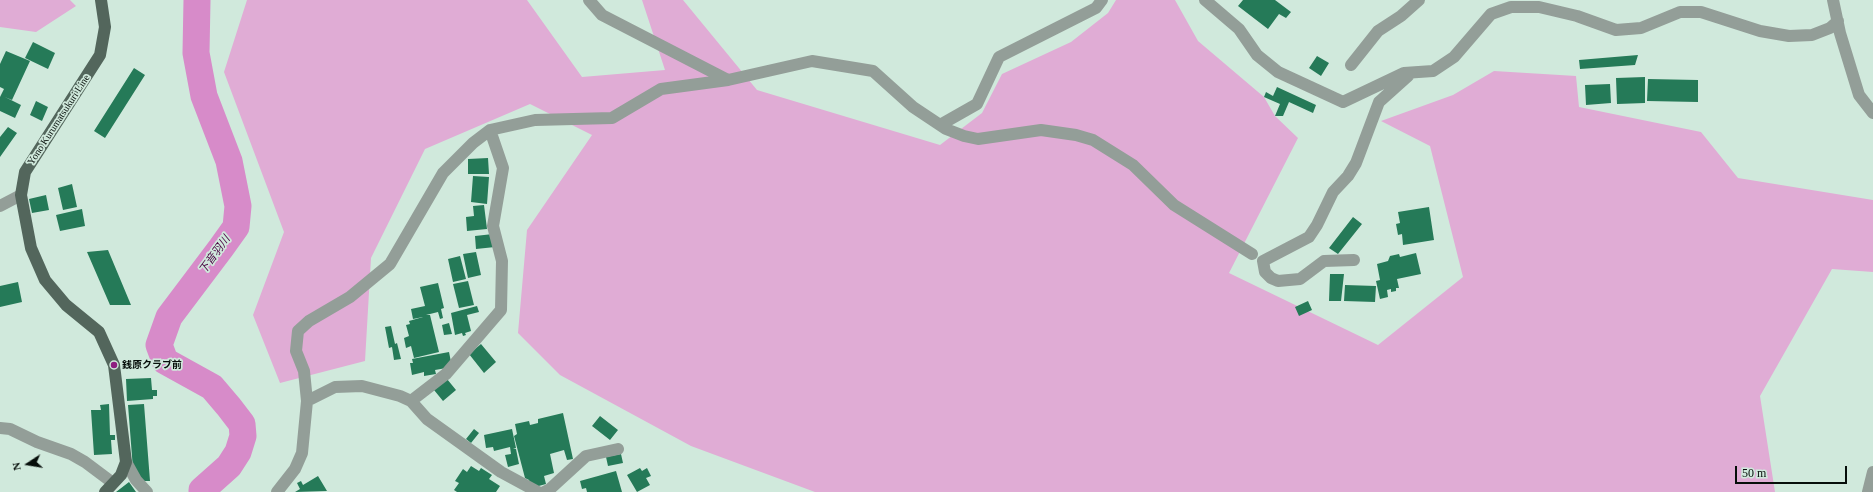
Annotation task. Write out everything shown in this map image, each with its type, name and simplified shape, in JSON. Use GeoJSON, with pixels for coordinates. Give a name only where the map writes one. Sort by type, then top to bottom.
{"type":"FeatureCollection","features":[{"type":"Feature","properties":{"kind":"main road","name":"Yono Kurumatsukuri Line"},"geometry":{"type":"LineString","coordinates":[[101,0],[105,27],[100,55],[25,172],[21,195],[31,248],[45,280],[66,305],[99,332],[114,365],[126,462]]}},
{"type":"Feature","properties":{"kind":"main road"},"geometry":{"type":"LineString","coordinates":[[109,488],[121,475],[126,462]]}},
{"type":"Feature","properties":{"kind":"street"},"geometry":{"type":"LineString","coordinates":[[589,0],[602,15],[728,80]]}},
{"type":"Feature","properties":{"kind":"street"},"geometry":{"type":"LineString","coordinates":[[940,125],[976,104],[999,56],[1096,8],[1102,0]]}},
{"type":"Feature","properties":{"kind":"street"},"geometry":{"type":"LineString","coordinates":[[1206,0],[1239,29],[1257,55],[1278,72],[1343,102],[1404,73],[1433,72],[1454,57],[1491,14],[1511,7],[1540,7],[1577,16],[1616,30],[1641,28],[1680,12],[1701,12],[1760,31],[1789,36],[1812,35],[1830,28],[1838,21]]}},
{"type":"Feature","properties":{"kind":"street"},"geometry":{"type":"LineString","coordinates":[[1351,65],[1378,31],[1401,16],[1419,0]]}},
{"type":"Feature","properties":{"kind":"street"},"geometry":{"type":"LineString","coordinates":[[1833,0],[1859,95],[1873,113]]}},
{"type":"Feature","properties":{"kind":"street"},"geometry":{"type":"LineString","coordinates":[[277,492],[295,469],[302,453],[307,401],[304,371],[296,351],[298,331],[309,321],[350,297],[390,264],[443,173],[473,143],[490,130],[535,120],[612,118],[661,89],[728,80],[812,61],[874,71],[913,107],[940,125],[964,136],[978,139],[1041,130],[1076,135],[1093,140],[1133,165],[1174,205],[1252,254]]}},
{"type":"Feature","properties":{"kind":"street"},"geometry":{"type":"LineString","coordinates":[[1354,260],[1324,261],[1300,278],[1278,281],[1270,278],[1265,272],[1264,261],[1309,237],[1317,226],[1333,192],[1348,176],[1356,163],[1378,102],[1412,73]]}},
{"type":"Feature","properties":{"kind":"street"},"geometry":{"type":"LineString","coordinates":[[411,401],[446,374],[501,310],[502,261],[493,226],[503,168],[490,130]]}},
{"type":"Feature","properties":{"kind":"street"},"geometry":{"type":"LineString","coordinates":[[0,206],[21,195]]}},
{"type":"Feature","properties":{"kind":"street"},"geometry":{"type":"LineString","coordinates":[[307,401],[335,387],[362,386],[411,401],[427,419],[501,472],[538,492]]}},
{"type":"Feature","properties":{"kind":"street"},"geometry":{"type":"LineString","coordinates":[[0,428],[10,429],[37,442],[71,454],[85,462],[109,488]]}},
{"type":"Feature","properties":{"kind":"street"},"geometry":{"type":"LineString","coordinates":[[544,492],[550,489],[586,456],[618,449]]}},
{"type":"Feature","properties":{"kind":"street"},"geometry":{"type":"LineString","coordinates":[[126,462],[136,480],[147,492]]}},
{"type":"Feature","properties":{"kind":"street"},"geometry":{"type":"LineString","coordinates":[[1868,492],[1873,472]]}},
{"type":"Feature","properties":{"kind":"shaded area"},"geometry":{"type":"Polygon","coordinates":[[[0,0],[70,0],[76,6],[36,32],[0,27],[0,0]]]}},
{"type":"Feature","properties":{"kind":"shaded area"},"geometry":{"type":"Polygon","coordinates":[[[247,0],[527,0],[582,77],[665,70],[642,0],[683,0],[757,90],[940,145],[982,113],[1002,74],[1071,42],[1108,13],[1116,0],[1175,0],[1198,41],[1264,97],[1275,116],[1298,138],[1229,273],[1378,345],[1463,277],[1430,146],[1381,121],[1453,95],[1494,71],[1576,76],[1579,107],[1701,132],[1738,178],[1873,200],[1873,272],[1832,269],[1760,396],[1775,492],[815,492],[691,446],[560,375],[518,333],[527,230],[592,135],[530,104],[425,149],[371,258],[365,361],[280,383],[253,315],[284,232],[224,72],[247,0]]]}},
{"type":"Feature","properties":{"kind":"building"},"geometry":{"type":"Polygon","coordinates":[[[1243,0],[1275,0],[1291,12],[1286,18],[1279,14],[1268,29],[1238,6],[1243,0]]]}},
{"type":"Feature","properties":{"kind":"building"},"geometry":{"type":"Polygon","coordinates":[[[33,42],[55,53],[48,69],[25,58],[33,42]]]}},
{"type":"Feature","properties":{"kind":"building"},"geometry":{"type":"Polygon","coordinates":[[[6,51],[30,61],[12,100],[5,97],[21,105],[15,118],[0,111],[0,97],[4,89],[0,87],[0,64],[6,51]]]}},
{"type":"Feature","properties":{"kind":"building"},"geometry":{"type":"Polygon","coordinates":[[[1638,55],[1635,65],[1580,69],[1579,60],[1638,55]]]}},
{"type":"Feature","properties":{"kind":"building"},"geometry":{"type":"Polygon","coordinates":[[[1317,56],[1329,63],[1321,76],[1309,68],[1317,56]]]}},
{"type":"Feature","properties":{"kind":"building"},"geometry":{"type":"Polygon","coordinates":[[[134,68],[145,75],[105,138],[94,131],[134,68]]]}},
{"type":"Feature","properties":{"kind":"building"},"geometry":{"type":"Polygon","coordinates":[[[1645,77],[1645,103],[1617,104],[1616,78],[1645,77]]]}},
{"type":"Feature","properties":{"kind":"building"},"geometry":{"type":"Polygon","coordinates":[[[1648,79],[1698,80],[1698,102],[1647,101],[1648,79]]]}},
{"type":"Feature","properties":{"kind":"building"},"geometry":{"type":"Polygon","coordinates":[[[1610,84],[1611,103],[1586,105],[1585,85],[1610,84]]]}},
{"type":"Feature","properties":{"kind":"building"},"geometry":{"type":"Polygon","coordinates":[[[1277,87],[1316,105],[1313,113],[1289,102],[1283,116],[1275,116],[1280,104],[1264,97],[1266,92],[1273,96],[1277,87]]]}},
{"type":"Feature","properties":{"kind":"building"},"geometry":{"type":"Polygon","coordinates":[[[36,101],[48,107],[42,121],[30,115],[36,101]]]}},
{"type":"Feature","properties":{"kind":"building"},"geometry":{"type":"Polygon","coordinates":[[[8,127],[17,133],[0,157],[0,137],[8,127]]]}},
{"type":"Feature","properties":{"kind":"building"},"geometry":{"type":"Polygon","coordinates":[[[488,158],[489,174],[468,174],[468,159],[488,158]]]}},
{"type":"Feature","properties":{"kind":"building"},"geometry":{"type":"Polygon","coordinates":[[[473,176],[489,177],[487,204],[471,202],[473,176]]]}},
{"type":"Feature","properties":{"kind":"building"},"geometry":{"type":"Polygon","coordinates":[[[72,184],[77,207],[63,210],[58,188],[72,184]]]}},
{"type":"Feature","properties":{"kind":"building"},"geometry":{"type":"Polygon","coordinates":[[[46,195],[49,210],[32,213],[29,199],[46,195]]]}},
{"type":"Feature","properties":{"kind":"building"},"geometry":{"type":"Polygon","coordinates":[[[484,205],[487,229],[467,231],[466,217],[474,216],[473,206],[484,205]]]}},
{"type":"Feature","properties":{"kind":"building"},"geometry":{"type":"Polygon","coordinates":[[[1429,207],[1434,240],[1403,245],[1402,234],[1398,235],[1396,224],[1400,223],[1398,212],[1429,207]]]}},
{"type":"Feature","properties":{"kind":"building"},"geometry":{"type":"Polygon","coordinates":[[[82,209],[85,226],[60,231],[56,215],[82,209]]]}},
{"type":"Feature","properties":{"kind":"building"},"geometry":{"type":"Polygon","coordinates":[[[1353,217],[1362,224],[1338,254],[1329,248],[1353,217]]]}},
{"type":"Feature","properties":{"kind":"building"},"geometry":{"type":"Polygon","coordinates":[[[493,234],[495,247],[476,249],[475,236],[493,234]]]}},
{"type":"Feature","properties":{"kind":"building"},"geometry":{"type":"Polygon","coordinates":[[[108,250],[131,305],[110,305],[87,252],[108,250]]]}},
{"type":"Feature","properties":{"kind":"building"},"geometry":{"type":"Polygon","coordinates":[[[476,252],[481,275],[468,278],[463,254],[476,252]]]}},
{"type":"Feature","properties":{"kind":"building"},"geometry":{"type":"Polygon","coordinates":[[[1416,253],[1421,274],[1397,279],[1399,288],[1396,288],[1396,291],[1391,292],[1391,289],[1387,290],[1388,297],[1380,299],[1376,281],[1380,280],[1377,264],[1388,261],[1390,256],[1399,254],[1400,257],[1416,253]]]}},
{"type":"Feature","properties":{"kind":"building"},"geometry":{"type":"Polygon","coordinates":[[[460,256],[466,279],[453,282],[448,259],[460,256]]]}},
{"type":"Feature","properties":{"kind":"building"},"geometry":{"type":"Polygon","coordinates":[[[1330,274],[1344,274],[1341,301],[1329,301],[1330,274]]]}},
{"type":"Feature","properties":{"kind":"building"},"geometry":{"type":"Polygon","coordinates":[[[468,281],[474,305],[459,308],[453,284],[468,281]]]}},
{"type":"Feature","properties":{"kind":"building"},"geometry":{"type":"Polygon","coordinates":[[[18,282],[22,302],[0,307],[0,286],[18,282]]]}},
{"type":"Feature","properties":{"kind":"building"},"geometry":{"type":"Polygon","coordinates":[[[438,283],[444,308],[441,309],[443,318],[440,319],[438,312],[426,315],[430,315],[439,352],[414,358],[411,346],[406,348],[404,338],[409,336],[406,325],[410,324],[409,321],[423,317],[413,319],[411,309],[425,306],[420,287],[438,283]]]}},
{"type":"Feature","properties":{"kind":"building"},"geometry":{"type":"Polygon","coordinates":[[[1345,285],[1376,286],[1375,302],[1344,301],[1345,285]]]}},
{"type":"Feature","properties":{"kind":"building"},"geometry":{"type":"Polygon","coordinates":[[[1308,301],[1312,310],[1299,316],[1295,307],[1308,301]]]}},
{"type":"Feature","properties":{"kind":"building"},"geometry":{"type":"Polygon","coordinates":[[[477,306],[479,312],[467,315],[471,331],[465,333],[466,335],[463,336],[462,333],[455,335],[451,313],[477,306]]]}},
{"type":"Feature","properties":{"kind":"building"},"geometry":{"type":"Polygon","coordinates":[[[449,323],[452,334],[444,335],[442,325],[449,323]]]}},
{"type":"Feature","properties":{"kind":"building"},"geometry":{"type":"Polygon","coordinates":[[[391,326],[395,344],[397,343],[401,359],[394,360],[392,347],[389,348],[385,327],[391,326]]]}},
{"type":"Feature","properties":{"kind":"building"},"geometry":{"type":"Polygon","coordinates":[[[481,344],[496,362],[484,373],[469,354],[481,344]]]}},
{"type":"Feature","properties":{"kind":"building"},"geometry":{"type":"Polygon","coordinates":[[[449,352],[452,367],[435,370],[436,374],[424,376],[424,372],[412,375],[410,363],[413,363],[412,359],[449,352]]]}},
{"type":"Feature","properties":{"kind":"building"},"geometry":{"type":"Polygon","coordinates":[[[151,378],[152,390],[157,390],[157,396],[153,396],[153,399],[127,401],[126,379],[151,378]]]}},
{"type":"Feature","properties":{"kind":"building"},"geometry":{"type":"Polygon","coordinates":[[[447,379],[456,390],[443,401],[434,390],[447,379]]]}},
{"type":"Feature","properties":{"kind":"building"},"geometry":{"type":"Polygon","coordinates":[[[109,404],[110,435],[115,435],[115,440],[111,440],[112,454],[94,455],[91,410],[101,410],[100,405],[109,404]]]}},
{"type":"Feature","properties":{"kind":"building"},"geometry":{"type":"Polygon","coordinates":[[[144,404],[150,481],[144,481],[133,469],[128,405],[144,404]]]}},
{"type":"Feature","properties":{"kind":"building"},"geometry":{"type":"Polygon","coordinates":[[[563,413],[573,459],[567,460],[564,450],[550,454],[554,473],[544,476],[546,484],[535,487],[525,478],[514,436],[517,434],[515,424],[529,421],[530,425],[538,423],[538,419],[563,413]]]}},
{"type":"Feature","properties":{"kind":"building"},"geometry":{"type":"Polygon","coordinates":[[[600,416],[618,430],[610,440],[592,426],[600,416]]]}},
{"type":"Feature","properties":{"kind":"building"},"geometry":{"type":"Polygon","coordinates":[[[474,429],[479,433],[471,443],[466,439],[474,429]]]}},
{"type":"Feature","properties":{"kind":"building"},"geometry":{"type":"Polygon","coordinates":[[[512,429],[516,448],[513,449],[516,449],[519,464],[508,467],[505,455],[511,454],[510,447],[494,451],[493,447],[486,448],[484,435],[512,429]]]}},
{"type":"Feature","properties":{"kind":"building"},"geometry":{"type":"Polygon","coordinates":[[[621,454],[623,463],[608,466],[606,457],[621,454]]]}},
{"type":"Feature","properties":{"kind":"building"},"geometry":{"type":"Polygon","coordinates":[[[471,466],[479,471],[481,468],[492,475],[489,479],[500,486],[496,492],[457,492],[454,490],[459,483],[455,481],[463,469],[467,472],[471,466]]]}},
{"type":"Feature","properties":{"kind":"building"},"geometry":{"type":"Polygon","coordinates":[[[640,468],[642,471],[647,468],[651,476],[646,478],[650,485],[637,492],[627,475],[640,468]]]}},
{"type":"Feature","properties":{"kind":"building"},"geometry":{"type":"Polygon","coordinates":[[[616,471],[622,492],[587,492],[586,488],[582,489],[580,481],[616,471]]]}},
{"type":"Feature","properties":{"kind":"building"},"geometry":{"type":"Polygon","coordinates":[[[318,476],[327,491],[295,492],[300,489],[297,483],[301,481],[303,485],[318,476]]]}},
{"type":"Feature","properties":{"kind":"building"},"geometry":{"type":"Polygon","coordinates":[[[129,482],[136,492],[116,492],[129,482]]]}},
{"type":"Feature","properties":{"kind":"waterway","name":"下音羽川"},"geometry":{"type":"LineString","coordinates":[[197,0],[196,53],[204,96],[229,161],[238,206],[236,227],[169,317],[159,345],[165,361],[212,387],[242,424],[243,436],[238,452],[229,466],[202,490],[202,492]]}},
{"type":"Feature","properties":{"kind":"place","name":"銭原クラブ前"},"geometry":{"type":"Point","coordinates":[114,365]}}]}
